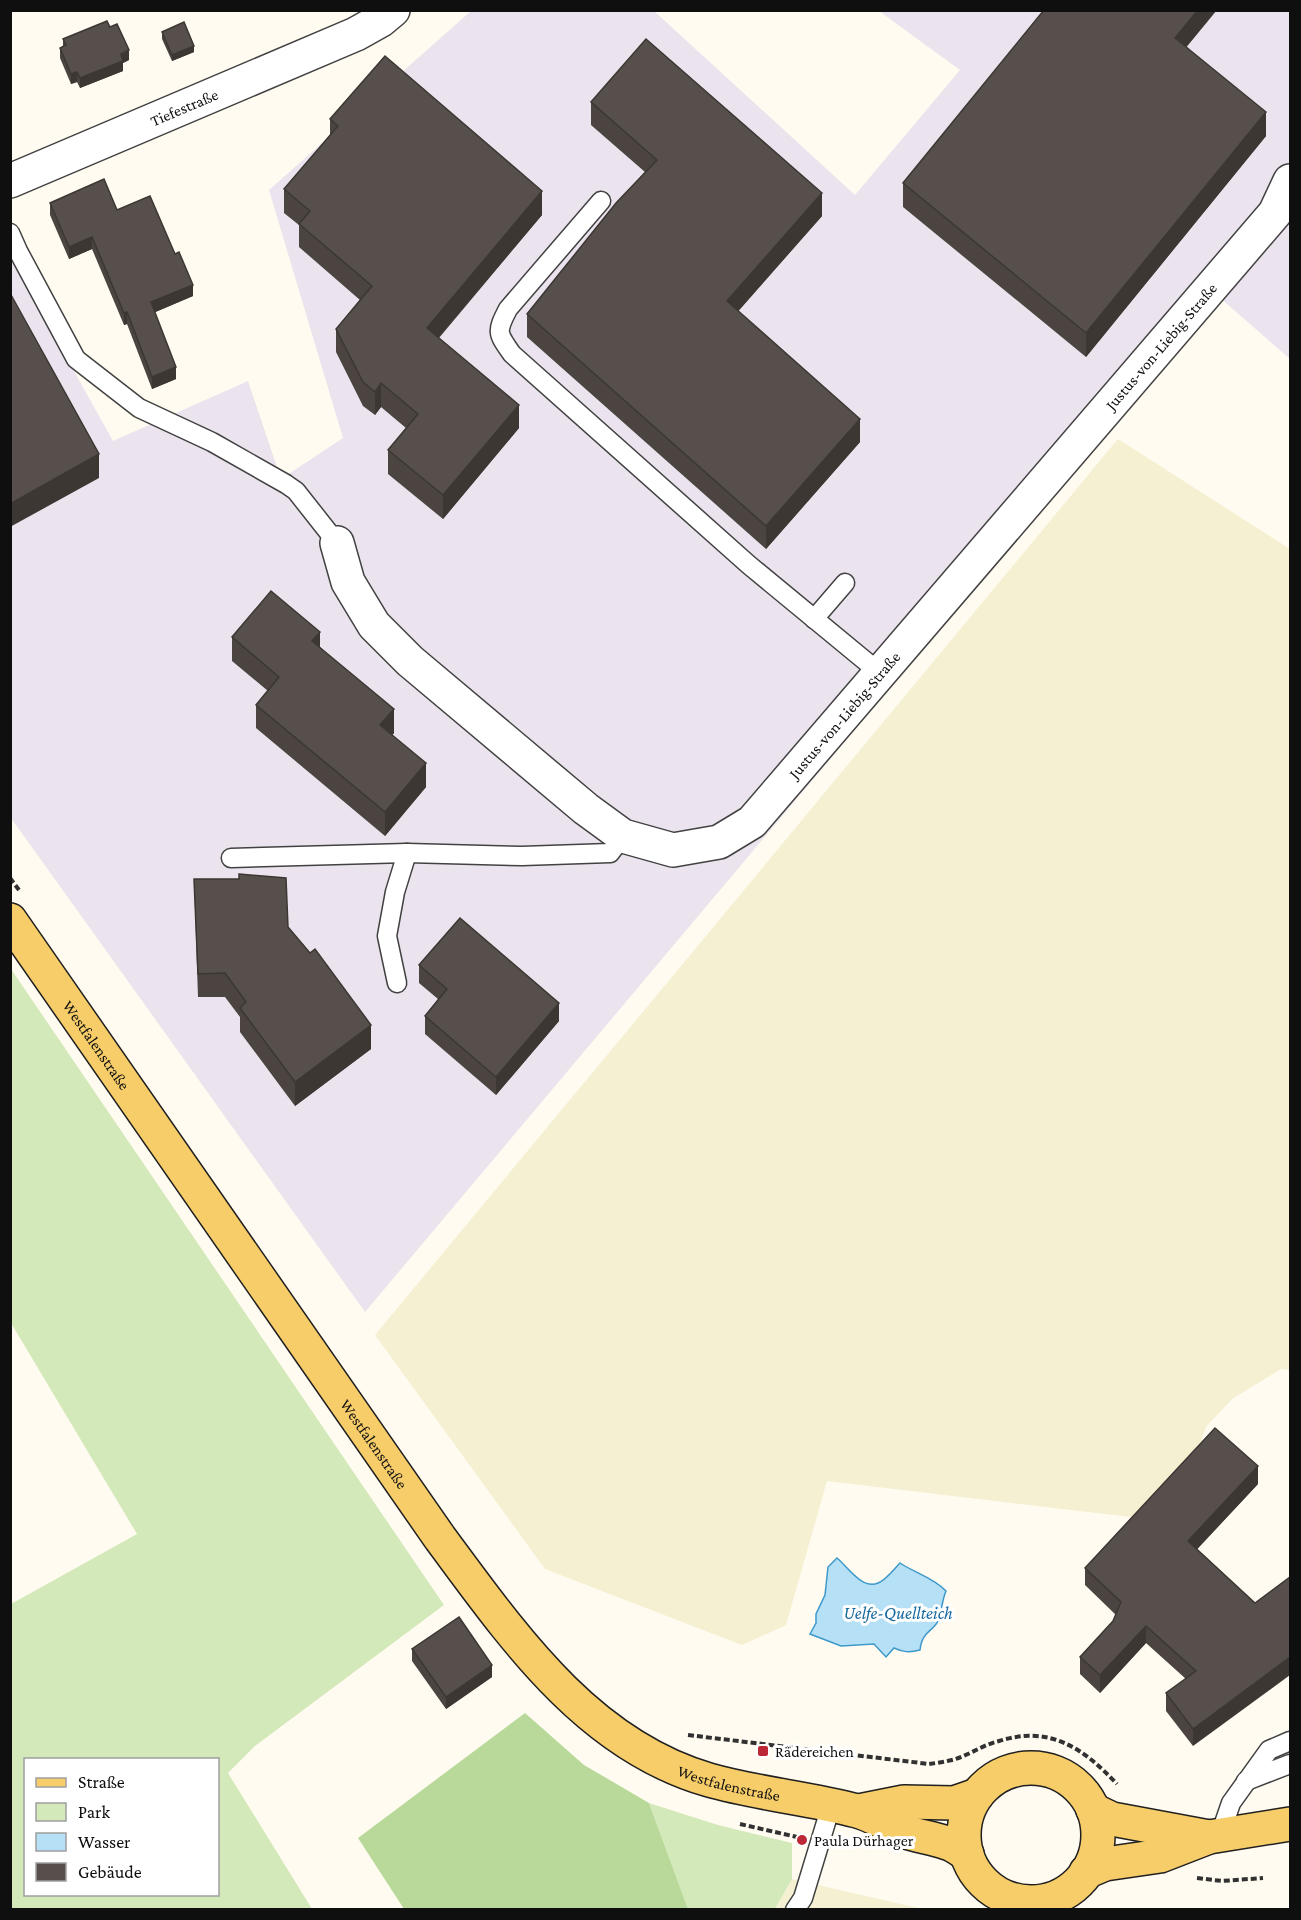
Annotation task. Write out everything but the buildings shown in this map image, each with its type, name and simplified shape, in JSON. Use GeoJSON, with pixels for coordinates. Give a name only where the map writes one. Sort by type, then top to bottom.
{"type":"FeatureCollection","features":[{"type":"Feature","properties":{"kind":"main road","name":"Westfalenstraße"},"geometry":{"type":"LineString","coordinates":[[17,908],[440,1538],[499,1617],[552,1679],[587,1713],[624,1741],[661,1762],[709,1780],[845,1809],[902,1831],[948,1843],[967,1854]]}},
{"type":"Feature","properties":{"kind":"main road"},"geometry":{"type":"LineString","coordinates":[[1030,1768],[1045,1769],[1072,1782],[1085,1795],[1093,1810],[1098,1827],[1094,1857],[1086,1872],[1071,1887],[1048,1904],[1038,1901],[1021,1901],[1006,1896],[993,1899],[972,1867],[964,1838],[969,1808],[988,1784],[1007,1772],[1030,1768]]}},
{"type":"Feature","properties":{"kind":"main road","name":"Westfalenstraße"},"geometry":{"type":"LineString","coordinates":[[845,1809],[904,1802],[954,1803],[977,1795]]}},
{"type":"Feature","properties":{"kind":"main road"},"geometry":{"type":"LineString","coordinates":[[1093,1810],[1112,1819],[1214,1836]]}},
{"type":"Feature","properties":{"kind":"main road"},"geometry":{"type":"LineString","coordinates":[[1086,1872],[1106,1864],[1160,1856],[1214,1836],[1290,1824]]}},
{"type":"Feature","properties":{"kind":"street","name":"Tiefestraße"},"geometry":{"type":"LineString","coordinates":[[10,181],[350,22],[381,20],[393,10]]}},
{"type":"Feature","properties":{"kind":"street","name":"Justus-von-Liebig-Straße"},"geometry":{"type":"LineString","coordinates":[[337,543],[348,582],[374,624],[410,661],[586,809],[623,836],[673,850],[719,842],[752,822],[1275,213],[1290,181]]}},
{"type":"Feature","properties":{"kind":"lane"},"geometry":{"type":"LineString","coordinates":[[602,201],[508,309],[500,325],[500,337],[512,354],[749,565],[880,673]]}},
{"type":"Feature","properties":{"kind":"lane"},"geometry":{"type":"LineString","coordinates":[[10,233],[76,359],[139,408],[212,442],[296,491],[337,543]]}},
{"type":"Feature","properties":{"kind":"lane"},"geometry":{"type":"LineString","coordinates":[[814,618],[845,583]]}},
{"type":"Feature","properties":{"kind":"lane"},"geometry":{"type":"LineString","coordinates":[[231,858],[407,853],[522,856],[610,853],[623,836]]}},
{"type":"Feature","properties":{"kind":"lane"},"geometry":{"type":"LineString","coordinates":[[397,983],[387,936],[394,892],[407,853]]}},
{"type":"Feature","properties":{"kind":"lane"},"geometry":{"type":"LineString","coordinates":[[1214,1836],[1231,1803],[1269,1750],[1290,1741]]}},
{"type":"Feature","properties":{"kind":"lane"},"geometry":{"type":"LineString","coordinates":[[1246,1780],[1290,1764]]}},
{"type":"Feature","properties":{"kind":"lane"},"geometry":{"type":"LineString","coordinates":[[795,1910],[803,1899],[845,1809]]}},
{"type":"Feature","properties":{"kind":"path"},"geometry":{"type":"LineString","coordinates":[[10,878],[17,908]]}},
{"type":"Feature","properties":{"kind":"path"},"geometry":{"type":"LineString","coordinates":[[680,1731],[690,1735],[929,1764],[953,1760],[1000,1740],[1023,1736],[1044,1737],[1064,1741],[1082,1751],[1119,1787]]}},
{"type":"Feature","properties":{"kind":"shaded area"},"geometry":{"type":"Polygon","coordinates":[[[471,11],[654,11],[855,195],[960,70],[879,11],[1290,11],[1290,359],[1219,297],[365,1312],[11,818],[10,256],[113,441],[248,381],[281,479],[343,438],[269,190],[471,11]]]}},
{"type":"Feature","properties":{"kind":"shaded area"},"geometry":{"type":"Polygon","coordinates":[[[1118,439],[1290,549],[1290,1370],[1281,1369],[1232,1399],[1206,1427],[1197,1454],[1139,1518],[827,1481],[786,1625],[742,1645],[545,1569],[375,1335],[1118,439]]]}},
{"type":"Feature","properties":{"kind":"shaded area"},"geometry":{"type":"Polygon","coordinates":[[[792,1879],[918,1908],[919,1909],[775,1910],[792,1879]]]}},
{"type":"Feature","properties":{"kind":"green space"},"geometry":{"type":"Polygon","coordinates":[[[11,969],[444,1605],[255,1746],[228,1773],[312,1909],[11,1909],[11,1604],[137,1534],[11,1323],[11,969]]]}},
{"type":"Feature","properties":{"kind":"green space"},"geometry":{"type":"Polygon","coordinates":[[[525,1713],[584,1765],[649,1803],[688,1909],[404,1909],[358,1838],[525,1713]]]}},
{"type":"Feature","properties":{"kind":"green space"},"geometry":{"type":"Polygon","coordinates":[[[649,1803],[718,1825],[792,1843],[792,1879],[775,1909],[688,1909],[649,1803]]]}},
{"type":"Feature","properties":{"kind":"water","name":"Uelfe-Quellteich"},"geometry":{"type":"Polygon","coordinates":[[[837,1558],[855,1576],[866,1583],[881,1582],[900,1563],[946,1591],[939,1619],[923,1639],[920,1650],[906,1652],[894,1648],[886,1657],[874,1644],[841,1646],[810,1634],[825,1595],[828,1567],[837,1558]]]}},
{"type":"Feature","properties":{"kind":"place","name":"Rädereichen"},"geometry":{"type":"Point","coordinates":[763,1751]}},
{"type":"Feature","properties":{"kind":"place","name":"Paula Dürhager"},"geometry":{"type":"Point","coordinates":[802,1840]}}]}
